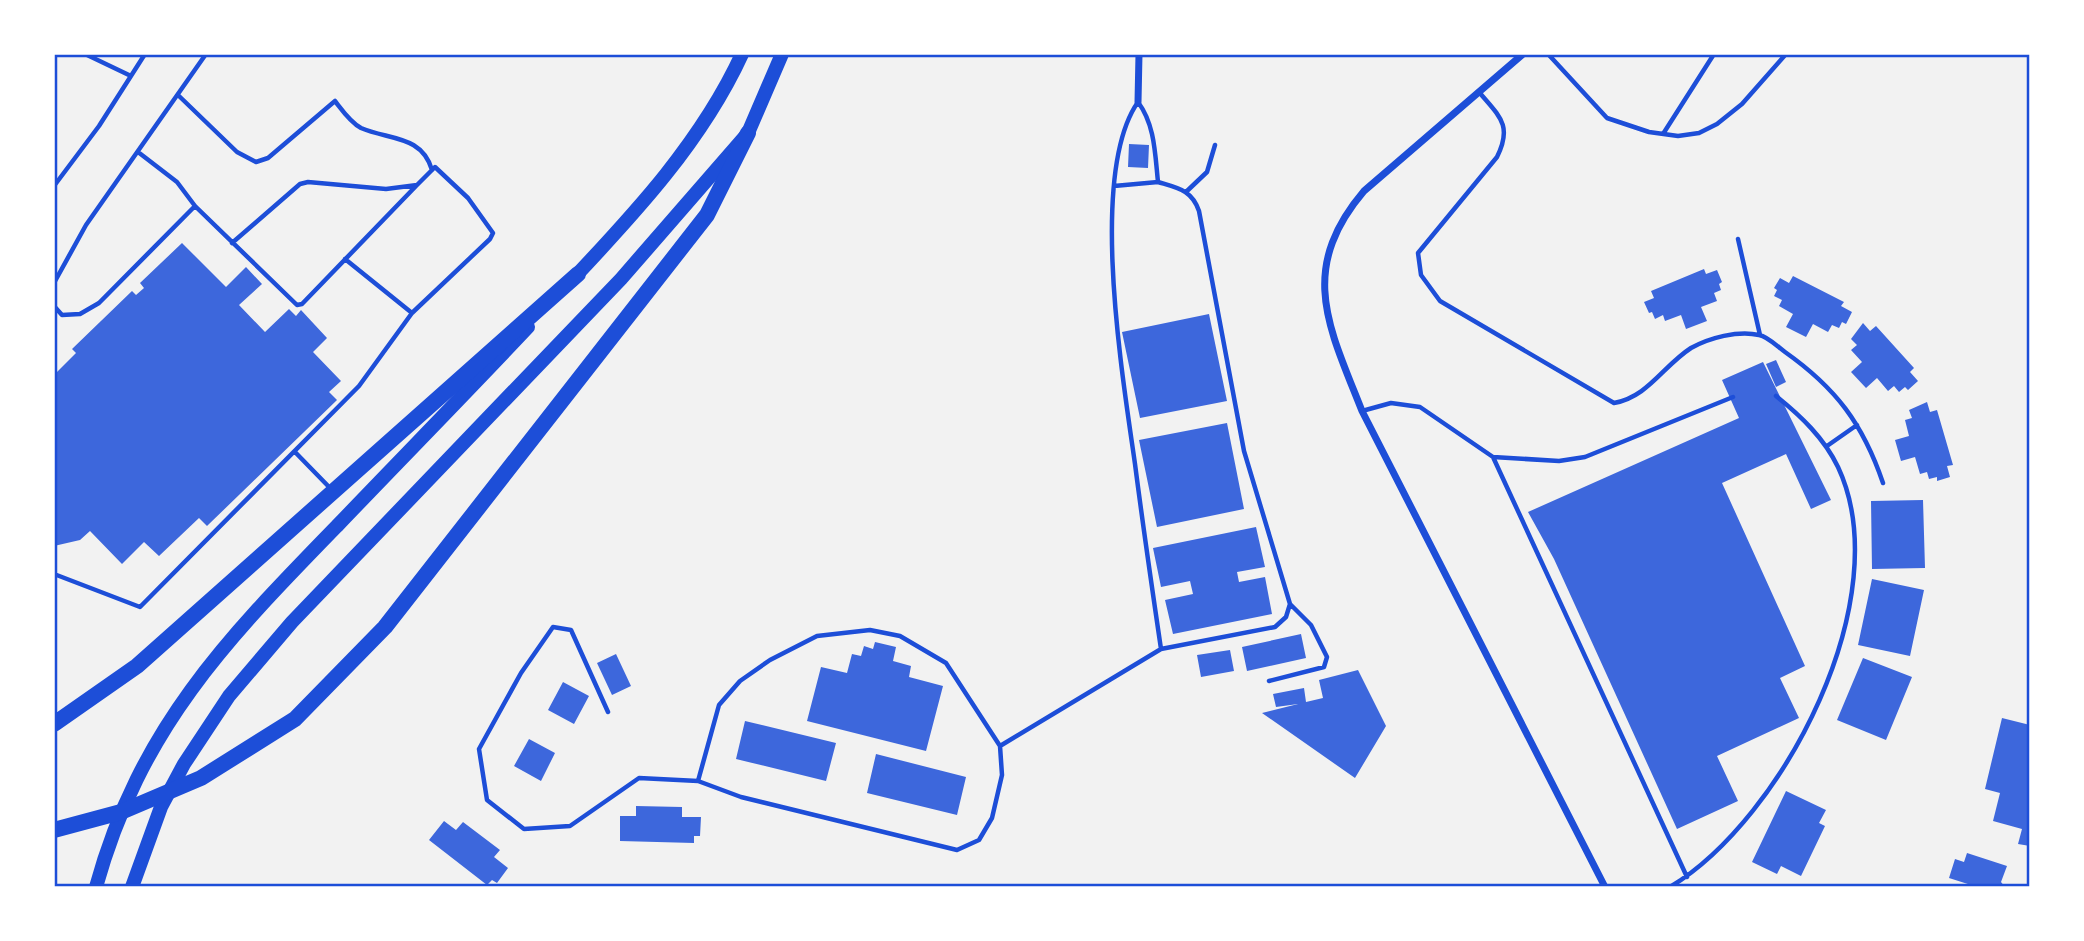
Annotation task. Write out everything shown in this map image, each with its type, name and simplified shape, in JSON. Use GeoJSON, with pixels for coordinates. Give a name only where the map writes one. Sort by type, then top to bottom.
{"type":"FeatureCollection","features":[{"type":"Feature","properties":{"kind":"highway"},"geometry":{"type":"LineString","coordinates":[[54,830],[121,812],[201,778],[295,719],[385,627],[707,215],[748,133]]}},
{"type":"Feature","properties":{"kind":"highway"},"geometry":{"type":"LineString","coordinates":[[54,724],[137,666],[578,274]]}},
{"type":"Feature","properties":{"kind":"main road"},"geometry":{"type":"LineString","coordinates":[[96,887],[109,838],[141,767],[196,679],[272,593],[578,274],[670,169],[702,128],[742,54]]}},
{"type":"Feature","properties":{"kind":"main road"},"geometry":{"type":"LineString","coordinates":[[132,887],[161,807],[184,764],[229,696],[292,622],[621,279],[748,133],[782,54]]}},
{"type":"Feature","properties":{"kind":"street"},"geometry":{"type":"LineString","coordinates":[[1138,102],[1139,54]]}},
{"type":"Feature","properties":{"kind":"street"},"geometry":{"type":"LineString","coordinates":[[1523,54],[1364,191],[1350,208],[1327,259],[1322,284],[1333,337],[1362,411],[1605,887]]}},
{"type":"Feature","properties":{"kind":"lane"},"geometry":{"type":"LineString","coordinates":[[85,54],[131,76]]}},
{"type":"Feature","properties":{"kind":"lane"},"geometry":{"type":"LineString","coordinates":[[54,186],[99,126],[145,54]]}},
{"type":"Feature","properties":{"kind":"lane"},"geometry":{"type":"LineString","coordinates":[[54,284],[86,225],[179,96],[205,54]]}},
{"type":"Feature","properties":{"kind":"lane"},"geometry":{"type":"LineString","coordinates":[[1548,54],[1607,118],[1678,136],[1699,133],[1717,124],[1742,104],[1786,54]]}},
{"type":"Feature","properties":{"kind":"lane"},"geometry":{"type":"LineString","coordinates":[[1663,134],[1714,54]]}},
{"type":"Feature","properties":{"kind":"lane"},"geometry":{"type":"LineString","coordinates":[[1478,91],[1504,123],[1504,142],[1497,157],[1418,253],[1421,275],[1440,301],[1614,402],[1633,399],[1692,348],[1724,336],[1760,335],[1807,368],[1838,396],[1858,424],[1883,483]]}},
{"type":"Feature","properties":{"kind":"lane"},"geometry":{"type":"LineString","coordinates":[[179,96],[237,152],[256,162],[268,158],[335,101],[349,120],[361,128],[407,140],[428,155],[432,170]]}},
{"type":"Feature","properties":{"kind":"lane"},"geometry":{"type":"LineString","coordinates":[[1158,182],[1153,135],[1147,114],[1138,102],[1128,116],[1114,186],[1114,316],[1161,649]]}},
{"type":"Feature","properties":{"kind":"lane"},"geometry":{"type":"LineString","coordinates":[[1187,191],[1207,172],[1215,145]]}},
{"type":"Feature","properties":{"kind":"lane"},"geometry":{"type":"LineString","coordinates":[[54,574],[140,607],[359,386],[412,313],[490,239],[493,233],[450,179],[435,167],[302,304],[297,305],[195,206],[177,182],[138,152]]}},
{"type":"Feature","properties":{"kind":"lane"},"geometry":{"type":"LineString","coordinates":[[232,243],[300,184],[308,182],[386,189],[417,185]]}},
{"type":"Feature","properties":{"kind":"lane"},"geometry":{"type":"LineString","coordinates":[[1114,186],[1158,182],[1187,191],[1195,199],[1199,211],[1244,451],[1290,604],[1311,625],[1326,657],[1324,667],[1269,681]]}},
{"type":"Feature","properties":{"kind":"lane"},"geometry":{"type":"LineString","coordinates":[[54,306],[62,315],[80,314],[99,303],[195,206]]}},
{"type":"Feature","properties":{"kind":"lane"},"geometry":{"type":"LineString","coordinates":[[1738,239],[1760,335]]}},
{"type":"Feature","properties":{"kind":"lane"},"geometry":{"type":"LineString","coordinates":[[345,259],[412,313]]}},
{"type":"Feature","properties":{"kind":"lane"},"geometry":{"type":"LineString","coordinates":[[1670,887],[1686,877],[1737,828],[1785,766],[1827,685],[1841,646],[1851,595],[1854,541],[1848,497],[1839,469],[1827,446],[1800,416],[1776,396]]}},
{"type":"Feature","properties":{"kind":"lane"},"geometry":{"type":"LineString","coordinates":[[1493,457],[1559,461],[1585,457],[1734,397]]}},
{"type":"Feature","properties":{"kind":"lane"},"geometry":{"type":"LineString","coordinates":[[1362,411],[1391,403],[1420,407],[1493,457],[1686,877]]}},
{"type":"Feature","properties":{"kind":"lane"},"geometry":{"type":"LineString","coordinates":[[1827,446],[1858,424]]}},
{"type":"Feature","properties":{"kind":"lane"},"geometry":{"type":"LineString","coordinates":[[295,452],[334,492]]}},
{"type":"Feature","properties":{"kind":"lane"},"geometry":{"type":"LineString","coordinates":[[1000,746],[1161,649],[1275,627],[1286,617],[1290,604]]}},
{"type":"Feature","properties":{"kind":"lane"},"geometry":{"type":"LineString","coordinates":[[608,712],[571,630],[554,627],[521,673],[479,749],[487,800],[524,829],[570,826],[639,778],[698,781],[765,804],[957,849],[979,840],[992,818],[1002,775],[1000,746],[946,663],[900,636],[870,630],[839,631],[817,636],[770,660],[740,681],[719,705],[698,781]]}},
{"type":"Feature","properties":{"kind":"building"},"geometry":{"type":"Polygon","coordinates":[[[1129,144],[1149,145],[1148,168],[1128,167],[1129,144]]]}},
{"type":"Feature","properties":{"kind":"building"},"geometry":{"type":"Polygon","coordinates":[[[182,243],[226,287],[246,267],[262,284],[239,305],[265,332],[289,309],[296,316],[301,310],[327,338],[313,352],[341,381],[329,392],[337,400],[207,526],[199,518],[159,556],[144,542],[122,564],[90,531],[80,540],[54,546],[54,375],[76,353],[72,349],[132,291],[136,295],[144,288],[140,283],[182,243]]]}},
{"type":"Feature","properties":{"kind":"building"},"geometry":{"type":"Polygon","coordinates":[[[1704,269],[1706,274],[1717,270],[1722,282],[1719,284],[1721,290],[1714,293],[1717,301],[1701,307],[1707,321],[1686,329],[1681,315],[1665,321],[1663,315],[1655,319],[1652,312],[1649,313],[1644,302],[1654,298],[1651,291],[1704,269]]]}},
{"type":"Feature","properties":{"kind":"building"},"geometry":{"type":"Polygon","coordinates":[[[1793,276],[1844,302],[1841,306],[1852,312],[1846,324],[1842,322],[1839,328],[1832,325],[1828,332],[1813,324],[1806,337],[1786,327],[1793,314],[1779,306],[1782,300],[1774,296],[1777,290],[1774,288],[1780,278],[1789,283],[1793,276]]]}},
{"type":"Feature","properties":{"kind":"building"},"geometry":{"type":"Polygon","coordinates":[[[1209,314],[1227,401],[1140,418],[1122,332],[1209,314]]]}},
{"type":"Feature","properties":{"kind":"building"},"geometry":{"type":"Polygon","coordinates":[[[1863,323],[1870,331],[1876,326],[1914,368],[1910,372],[1918,381],[1908,390],[1905,387],[1899,392],[1894,386],[1888,391],[1877,378],[1866,388],[1851,372],[1862,362],[1851,350],[1857,345],[1851,339],[1863,323]]]}},
{"type":"Feature","properties":{"kind":"building"},"geometry":{"type":"Polygon","coordinates":[[[1776,360],[1786,382],[1776,387],[1766,364],[1776,360]]]}},
{"type":"Feature","properties":{"kind":"building"},"geometry":{"type":"Polygon","coordinates":[[[1763,362],[1831,500],[1811,509],[1786,454],[1722,483],[1805,666],[1780,678],[1799,718],[1717,756],[1738,801],[1677,829],[1554,559],[1528,512],[1739,418],[1722,380],[1763,362]]]}},
{"type":"Feature","properties":{"kind":"building"},"geometry":{"type":"Polygon","coordinates":[[[1927,402],[1930,412],[1937,410],[1953,465],[1947,466],[1950,477],[1937,481],[1937,477],[1929,479],[1927,472],[1920,474],[1915,457],[1901,461],[1895,440],[1909,436],[1905,420],[1912,418],[1909,410],[1927,402]]]}},
{"type":"Feature","properties":{"kind":"building"},"geometry":{"type":"Polygon","coordinates":[[[1227,423],[1244,509],[1157,527],[1139,440],[1227,423]]]}},
{"type":"Feature","properties":{"kind":"building"},"geometry":{"type":"Polygon","coordinates":[[[1923,500],[1925,568],[1872,569],[1871,501],[1923,500]]]}},
{"type":"Feature","properties":{"kind":"building"},"geometry":{"type":"Polygon","coordinates":[[[1256,527],[1265,567],[1237,572],[1239,582],[1265,577],[1272,614],[1173,634],[1165,600],[1193,594],[1190,581],[1161,587],[1153,548],[1256,527]]]}},
{"type":"Feature","properties":{"kind":"building"},"geometry":{"type":"Polygon","coordinates":[[[1872,579],[1924,590],[1910,656],[1858,645],[1872,579]]]}},
{"type":"Feature","properties":{"kind":"building"},"geometry":{"type":"Polygon","coordinates":[[[1301,634],[1306,658],[1247,671],[1242,647],[1301,634]]]}},
{"type":"Feature","properties":{"kind":"building"},"geometry":{"type":"Polygon","coordinates":[[[875,642],[896,647],[893,661],[911,666],[909,677],[943,686],[926,751],[807,721],[821,667],[847,673],[852,654],[861,656],[864,646],[873,649],[875,642]]]}},
{"type":"Feature","properties":{"kind":"building"},"geometry":{"type":"Polygon","coordinates":[[[1230,650],[1234,671],[1201,677],[1197,655],[1230,650]]]}},
{"type":"Feature","properties":{"kind":"building"},"geometry":{"type":"Polygon","coordinates":[[[616,654],[631,686],[612,695],[597,663],[616,654]]]}},
{"type":"Feature","properties":{"kind":"building"},"geometry":{"type":"Polygon","coordinates":[[[1863,658],[1912,677],[1886,740],[1837,720],[1863,658]]]}},
{"type":"Feature","properties":{"kind":"building"},"geometry":{"type":"Polygon","coordinates":[[[1358,670],[1386,726],[1355,778],[1262,713],[1298,704],[1276,707],[1273,694],[1304,688],[1306,702],[1323,698],[1319,680],[1358,670]]]}},
{"type":"Feature","properties":{"kind":"building"},"geometry":{"type":"Polygon","coordinates":[[[563,682],[589,696],[574,724],[548,710],[563,682]]]}},
{"type":"Feature","properties":{"kind":"building"},"geometry":{"type":"Polygon","coordinates":[[[2002,718],[2030,725],[2030,846],[2018,844],[2022,829],[1993,821],[2000,793],[1985,789],[2002,718]]]}},
{"type":"Feature","properties":{"kind":"building"},"geometry":{"type":"Polygon","coordinates":[[[745,721],[836,743],[826,781],[736,759],[745,721]]]}},
{"type":"Feature","properties":{"kind":"building"},"geometry":{"type":"Polygon","coordinates":[[[529,739],[555,753],[541,781],[514,766],[529,739]]]}},
{"type":"Feature","properties":{"kind":"building"},"geometry":{"type":"Polygon","coordinates":[[[876,754],[966,777],[957,815],[867,793],[876,754]]]}},
{"type":"Feature","properties":{"kind":"building"},"geometry":{"type":"Polygon","coordinates":[[[1786,791],[1826,810],[1819,823],[1825,826],[1801,876],[1781,866],[1777,874],[1752,862],[1786,791]]]}},
{"type":"Feature","properties":{"kind":"building"},"geometry":{"type":"Polygon","coordinates":[[[636,806],[682,807],[682,817],[701,817],[700,836],[694,836],[694,843],[620,841],[620,816],[636,816],[636,806]]]}},
{"type":"Feature","properties":{"kind":"building"},"geometry":{"type":"Polygon","coordinates":[[[444,821],[456,830],[463,822],[500,850],[494,857],[508,868],[497,883],[492,880],[487,885],[429,840],[444,821]]]}},
{"type":"Feature","properties":{"kind":"building"},"geometry":{"type":"Polygon","coordinates":[[[1967,853],[2007,866],[2001,882],[2005,887],[1969,887],[1971,885],[1949,878],[1955,859],[1964,862],[1967,853]]]}}]}
